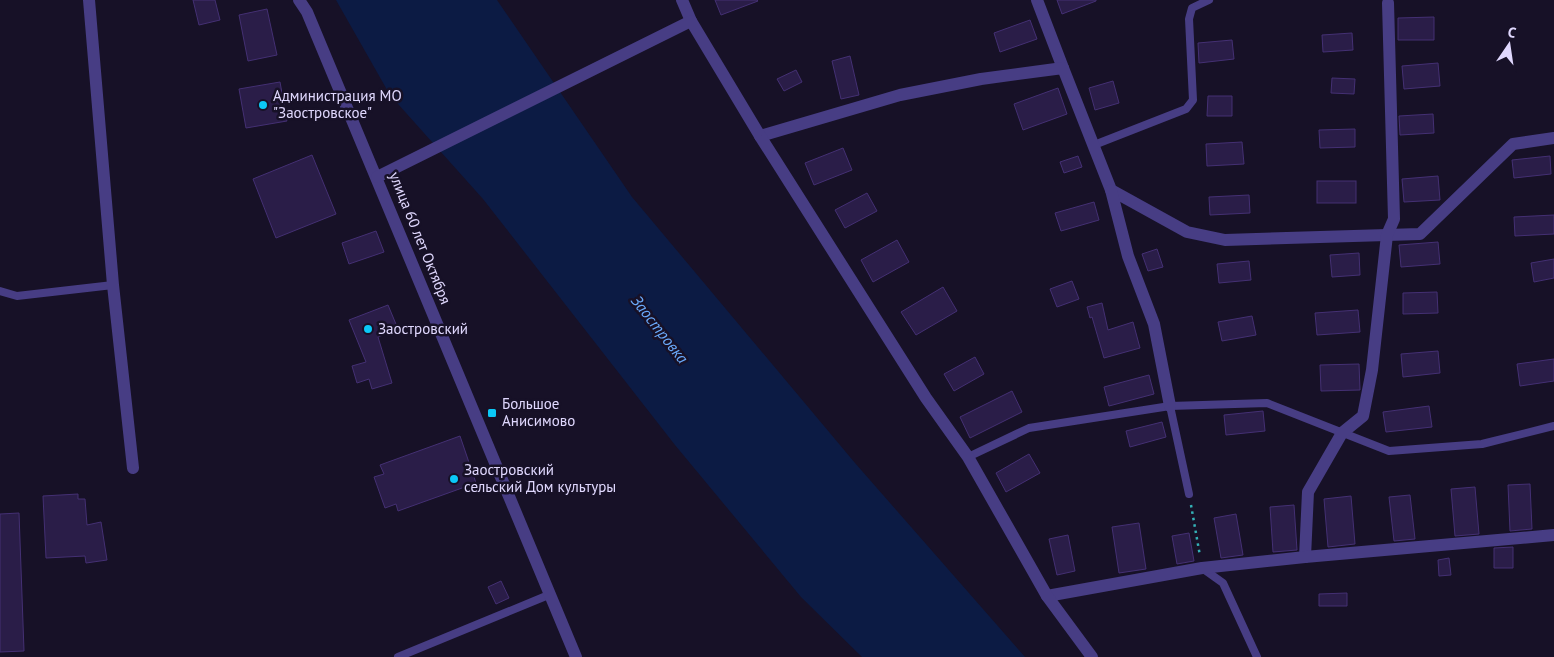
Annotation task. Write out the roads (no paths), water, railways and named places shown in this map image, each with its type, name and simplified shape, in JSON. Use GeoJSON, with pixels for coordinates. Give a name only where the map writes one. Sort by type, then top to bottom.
{"type":"FeatureCollection","features":[{"type":"Feature","properties":{"kind":"street"},"geometry":{"type":"LineString","coordinates":[[89,0],[114,285],[133,468]]}},
{"type":"Feature","properties":{"kind":"street","name":"улица 60 лет Октября"},"geometry":{"type":"LineString","coordinates":[[299,0],[307,12],[377,178],[576,657]]}},
{"type":"Feature","properties":{"kind":"street"},"geometry":{"type":"LineString","coordinates":[[682,0],[691,21],[760,136],[926,398],[968,457],[1047,596],[1092,657]]}},
{"type":"Feature","properties":{"kind":"street"},"geometry":{"type":"LineString","coordinates":[[1037,0],[1111,190],[1128,256],[1154,324],[1170,406]]}},
{"type":"Feature","properties":{"kind":"street"},"geometry":{"type":"LineString","coordinates":[[1305,557],[1308,492],[1342,432],[1363,416],[1372,370],[1387,235],[1394,219],[1384,1]]}},
{"type":"Feature","properties":{"kind":"street"},"geometry":{"type":"LineString","coordinates":[[377,178],[691,21]]}},
{"type":"Feature","properties":{"kind":"street"},"geometry":{"type":"LineString","coordinates":[[760,136],[900,95],[981,79],[1063,68]]}},
{"type":"Feature","properties":{"kind":"street"},"geometry":{"type":"LineString","coordinates":[[1111,190],[1187,232],[1225,240],[1420,234],[1513,144],[1554,138]]}},
{"type":"Feature","properties":{"kind":"street"},"geometry":{"type":"LineString","coordinates":[[1047,596],[1202,568],[1554,535]]}},
{"type":"Feature","properties":{"kind":"lane"},"geometry":{"type":"LineString","coordinates":[[1094,145],[1186,109],[1193,100],[1189,19],[1192,8],[1209,0]]}},
{"type":"Feature","properties":{"kind":"lane"},"geometry":{"type":"LineString","coordinates":[[0,291],[17,296],[114,285]]}},
{"type":"Feature","properties":{"kind":"lane"},"geometry":{"type":"LineString","coordinates":[[968,457],[1029,428],[1170,406],[1267,403],[1389,451],[1482,444],[1554,426]]}},
{"type":"Feature","properties":{"kind":"lane"},"geometry":{"type":"LineString","coordinates":[[1170,406],[1189,494]]}},
{"type":"Feature","properties":{"kind":"lane"},"geometry":{"type":"LineString","coordinates":[[1202,568],[1223,583],[1258,657]]}},
{"type":"Feature","properties":{"kind":"lane"},"geometry":{"type":"LineString","coordinates":[[398,657],[551,594]]}},
{"type":"Feature","properties":{"kind":"water","name":"Заостровка"},"geometry":{"type":"Polygon","coordinates":[[[336,0],[497,0],[632,197],[855,463],[1025,657],[862,657],[801,597],[675,445],[483,199],[390,95],[336,0]]]}},
{"type":"Feature","properties":{"kind":"place","name":"Администрация МО \"Заостровское\""},"geometry":{"type":"Point","coordinates":[263,105]}},
{"type":"Feature","properties":{"kind":"place","name":"Заостровский"},"geometry":{"type":"Point","coordinates":[368,329]}},
{"type":"Feature","properties":{"kind":"place","name":"Большое Анисимово"},"geometry":{"type":"Point","coordinates":[492,413]}},
{"type":"Feature","properties":{"kind":"place","name":"Заостровский сельский Дом культуры"},"geometry":{"type":"Point","coordinates":[454,479]}}]}
